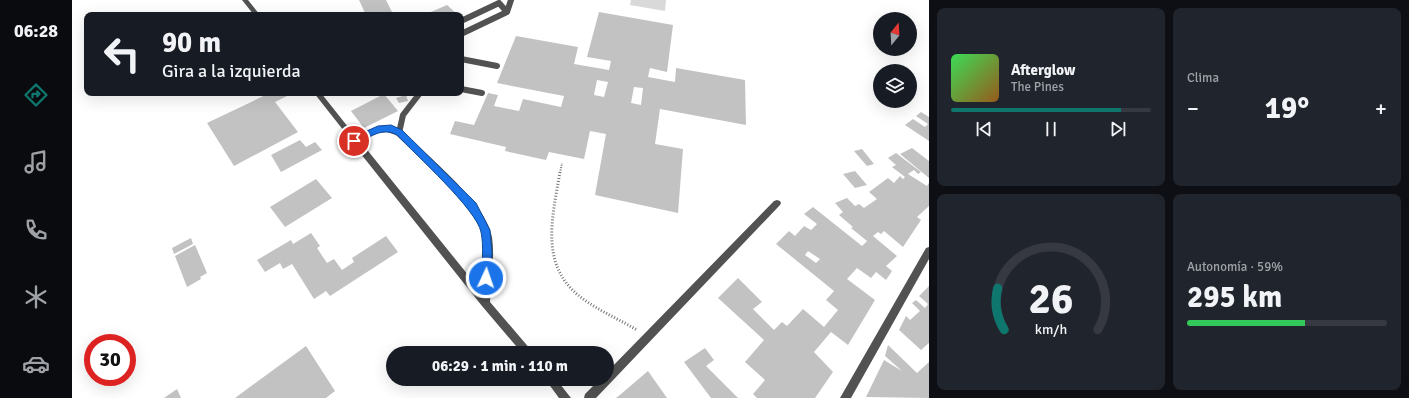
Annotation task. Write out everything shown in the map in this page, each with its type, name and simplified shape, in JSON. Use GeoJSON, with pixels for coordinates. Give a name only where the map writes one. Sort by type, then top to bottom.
{"type":"FeatureCollection","features":[{"type":"Feature","properties":{"kind":"street"},"geometry":{"type":"LineString","coordinates":[[245,0],[255,12]]}},
{"type":"Feature","properties":{"kind":"street"},"geometry":{"type":"LineString","coordinates":[[319,96],[485,303],[522,346]]}},
{"type":"Feature","properties":{"kind":"street"},"geometry":{"type":"LineString","coordinates":[[354,141],[381,128],[391,128],[400,133],[472,206],[486,230],[488,253],[485,303]]}},
{"type":"Feature","properties":{"kind":"street"},"geometry":{"type":"LineString","coordinates":[[589,398],[776,203]]}},
{"type":"Feature","properties":{"kind":"street"},"geometry":{"type":"LineString","coordinates":[[845,398],[929,251]]}},
{"type":"Feature","properties":{"kind":"street"},"geometry":{"type":"LineString","coordinates":[[556,386],[566,398]]}},
{"type":"Feature","properties":{"kind":"lane"},"geometry":{"type":"LineString","coordinates":[[464,33],[507,12],[511,0]]}},
{"type":"Feature","properties":{"kind":"lane"},"geometry":{"type":"LineString","coordinates":[[464,19],[498,3],[507,12]]}},
{"type":"Feature","properties":{"kind":"lane"},"geometry":{"type":"LineString","coordinates":[[464,60],[497,66]]}},
{"type":"Feature","properties":{"kind":"lane"},"geometry":{"type":"LineString","coordinates":[[464,90],[482,93]]}},
{"type":"Feature","properties":{"kind":"lane"},"geometry":{"type":"LineString","coordinates":[[400,133],[403,115],[418,96]]}},
{"type":"Feature","properties":{"kind":"path"},"geometry":{"type":"LineString","coordinates":[[562,163],[550,237],[551,252],[555,268],[584,300],[648,336]]}},
{"type":"Feature","properties":{"kind":"shaded area"},"geometry":{"type":"Polygon","coordinates":[[[631,0],[666,0],[665,11],[630,5],[631,0]]]}},
{"type":"Feature","properties":{"kind":"building"},"geometry":{"type":"Polygon","coordinates":[[[359,0],[386,0],[392,12],[365,12],[359,0]]]}},
{"type":"Feature","properties":{"kind":"building"},"geometry":{"type":"Polygon","coordinates":[[[447,5],[455,12],[431,12],[447,5]]]}},
{"type":"Feature","properties":{"kind":"building"},"geometry":{"type":"Polygon","coordinates":[[[599,12],[673,25],[667,72],[650,68],[648,77],[675,82],[676,68],[745,80],[746,125],[660,109],[655,144],[683,149],[678,213],[595,195],[606,134],[590,131],[584,159],[549,152],[546,160],[505,151],[506,147],[450,134],[455,121],[474,125],[488,93],[498,95],[494,106],[519,111],[523,99],[561,107],[564,96],[497,83],[516,36],[578,47],[574,64],[609,70],[611,61],[587,57],[599,12]],[[597,80],[594,95],[604,97],[608,82],[597,80]],[[634,87],[631,103],[641,105],[643,88],[634,87]]]}},
{"type":"Feature","properties":{"kind":"building"},"geometry":{"type":"Polygon","coordinates":[[[264,96],[287,96],[275,102],[298,132],[234,166],[207,123],[264,96]]]}},
{"type":"Feature","properties":{"kind":"building"},"geometry":{"type":"Polygon","coordinates":[[[380,96],[386,96],[398,111],[364,128],[351,111],[380,96]]]}},
{"type":"Feature","properties":{"kind":"building"},"geometry":{"type":"Polygon","coordinates":[[[406,96],[408,101],[399,103],[396,98],[406,96]]]}},
{"type":"Feature","properties":{"kind":"building"},"geometry":{"type":"Polygon","coordinates":[[[921,112],[929,117],[929,141],[905,125],[913,119],[925,127],[928,124],[916,116],[921,112]]]}},
{"type":"Feature","properties":{"kind":"building"},"geometry":{"type":"Polygon","coordinates":[[[300,140],[306,147],[315,142],[322,150],[281,172],[271,155],[300,140]]]}},
{"type":"Feature","properties":{"kind":"building"},"geometry":{"type":"Polygon","coordinates":[[[912,148],[929,161],[929,178],[900,154],[912,148]]]}},
{"type":"Feature","properties":{"kind":"building"},"geometry":{"type":"Polygon","coordinates":[[[862,149],[874,164],[867,166],[854,151],[862,149]]]}},
{"type":"Feature","properties":{"kind":"building"},"geometry":{"type":"Polygon","coordinates":[[[896,153],[921,172],[918,174],[914,170],[908,174],[927,186],[929,183],[929,206],[917,217],[921,220],[903,247],[884,231],[881,234],[878,232],[873,236],[897,256],[886,266],[892,271],[886,280],[876,272],[871,278],[857,268],[847,279],[875,300],[848,345],[831,332],[814,352],[833,372],[815,398],[757,398],[753,394],[765,380],[745,362],[764,340],[718,298],[738,278],[762,302],[753,309],[774,330],[782,322],[787,326],[803,309],[824,327],[838,310],[826,300],[834,291],[776,244],[789,231],[795,236],[804,226],[811,230],[817,224],[804,214],[813,207],[862,246],[867,241],[851,228],[853,227],[839,215],[843,212],[835,203],[847,198],[855,206],[859,204],[864,208],[877,199],[869,192],[888,178],[894,183],[900,176],[903,179],[905,177],[892,167],[896,165],[888,158],[896,153]],[[808,251],[805,255],[816,263],[820,259],[808,251]]]}},
{"type":"Feature","properties":{"kind":"building"},"geometry":{"type":"Polygon","coordinates":[[[855,171],[867,185],[855,188],[843,174],[855,171]]]}},
{"type":"Feature","properties":{"kind":"building"},"geometry":{"type":"Polygon","coordinates":[[[316,179],[332,198],[285,227],[270,207],[316,179]]]}},
{"type":"Feature","properties":{"kind":"building"},"geometry":{"type":"Polygon","coordinates":[[[311,233],[320,246],[317,248],[327,263],[334,259],[342,270],[354,262],[352,258],[386,236],[398,252],[330,296],[326,291],[314,299],[292,264],[283,269],[280,263],[265,272],[257,260],[291,240],[293,244],[311,233]]]}},
{"type":"Feature","properties":{"kind":"building"},"geometry":{"type":"Polygon","coordinates":[[[191,238],[193,244],[174,254],[172,248],[191,238]]]}},
{"type":"Feature","properties":{"kind":"building"},"geometry":{"type":"Polygon","coordinates":[[[195,245],[207,273],[200,277],[201,279],[187,287],[175,256],[195,245]]]}},
{"type":"Feature","properties":{"kind":"building"},"geometry":{"type":"Polygon","coordinates":[[[929,286],[929,343],[921,350],[899,330],[906,316],[910,320],[920,311],[912,303],[916,300],[925,308],[928,304],[919,296],[929,286]]]}},
{"type":"Feature","properties":{"kind":"building"},"geometry":{"type":"Polygon","coordinates":[[[888,345],[917,373],[929,362],[929,398],[866,397],[884,360],[902,371],[885,356],[888,345]]]}},
{"type":"Feature","properties":{"kind":"building"},"geometry":{"type":"Polygon","coordinates":[[[306,346],[335,391],[326,398],[235,398],[306,346]]]}},
{"type":"Feature","properties":{"kind":"building"},"geometry":{"type":"Polygon","coordinates":[[[705,348],[714,360],[706,366],[738,398],[711,398],[684,362],[705,348]]]}},
{"type":"Feature","properties":{"kind":"building"},"geometry":{"type":"Polygon","coordinates":[[[648,371],[667,398],[616,398],[621,394],[648,371]]]}},
{"type":"Feature","properties":{"kind":"building"},"geometry":{"type":"Polygon","coordinates":[[[177,389],[181,398],[164,398],[177,389]]]}},
{"type":"Feature","properties":{"kind":"route"},"geometry":{"type":"LineString","coordinates":[[354,141],[381,128],[391,128],[400,133],[472,206],[486,230],[488,253],[486,278]]}}]}
